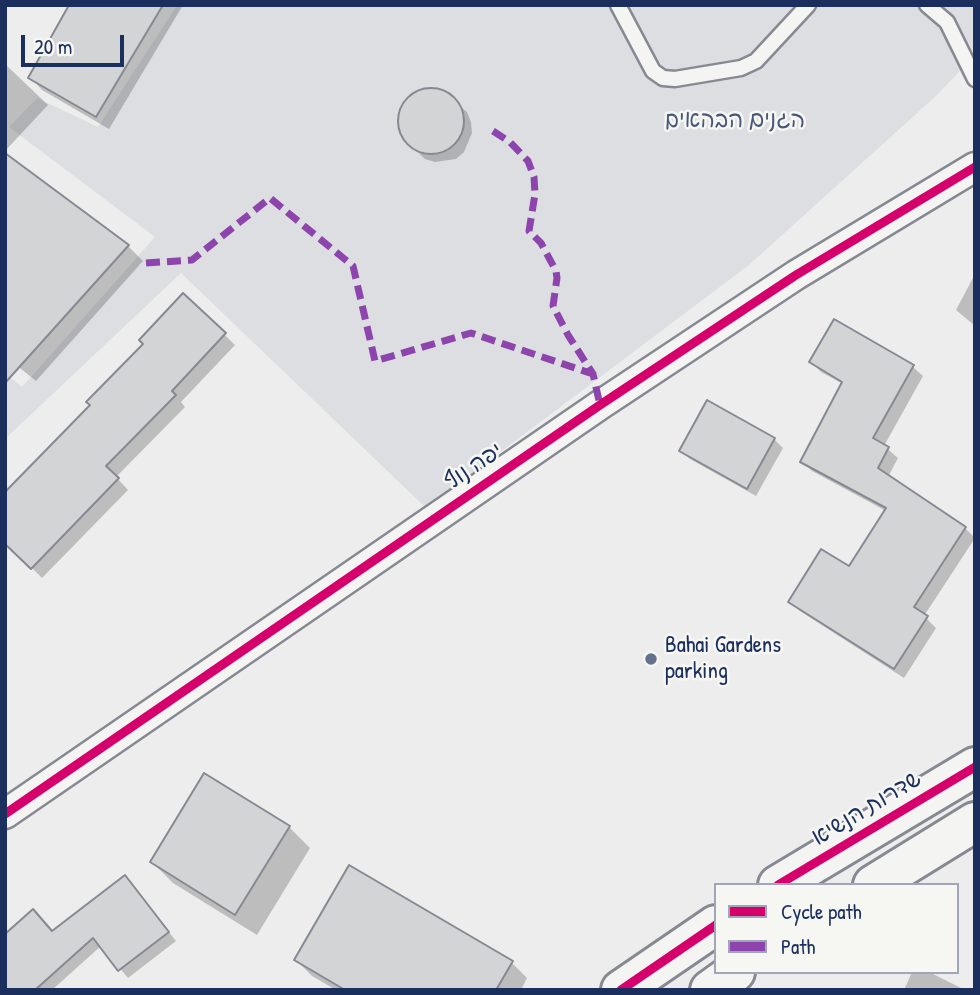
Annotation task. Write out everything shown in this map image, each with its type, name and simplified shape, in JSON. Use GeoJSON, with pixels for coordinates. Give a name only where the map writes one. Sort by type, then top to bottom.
{"type":"FeatureCollection","features":[{"type":"Feature","properties":{"kind":"street","name":"יפה נוף"},"geometry":{"type":"LineString","coordinates":[[5,814],[600,405],[796,275],[975,167]]}},
{"type":"Feature","properties":{"kind":"street","name":"שדרות הנשיא"},"geometry":{"type":"LineString","coordinates":[[781,883],[975,766]]}},
{"type":"Feature","properties":{"kind":"street"},"geometry":{"type":"LineString","coordinates":[[876,883],[975,822]]}},
{"type":"Feature","properties":{"kind":"street"},"geometry":{"type":"LineString","coordinates":[[621,990],[714,926]]}},
{"type":"Feature","properties":{"kind":"street"},"geometry":{"type":"LineString","coordinates":[[709,990],[732,974]]}},
{"type":"Feature","properties":{"kind":"lane"},"geometry":{"type":"LineString","coordinates":[[618,5],[653,71],[663,78],[675,79],[741,68],[757,61],[808,5]]}},
{"type":"Feature","properties":{"kind":"lane"},"geometry":{"type":"LineString","coordinates":[[926,5],[947,22],[975,79]]}},
{"type":"Feature","properties":{"kind":"green space","name":"הגנים הבהאים"},"geometry":{"type":"Polygon","coordinates":[[[177,5],[975,5],[975,55],[936,96],[749,265],[426,508],[181,273],[5,439],[5,373],[22,387],[155,237],[9,127],[37,98],[98,127],[177,5]]]}},
{"type":"Feature","properties":{"kind":"building"},"geometry":{"type":"Polygon","coordinates":[[[69,5],[163,5],[96,117],[28,78],[69,5]]]}},
{"type":"Feature","properties":{"kind":"building"},"geometry":{"type":"Polygon","coordinates":[[[424,88],[438,88],[450,93],[459,102],[464,121],[462,134],[455,145],[438,154],[424,154],[412,149],[403,140],[398,128],[398,114],[403,102],[412,93],[424,88]]]}},
{"type":"Feature","properties":{"kind":"building"},"geometry":{"type":"Polygon","coordinates":[[[5,153],[129,245],[5,383],[5,153]]]}},
{"type":"Feature","properties":{"kind":"building"},"geometry":{"type":"Polygon","coordinates":[[[183,293],[226,333],[172,391],[176,395],[106,466],[119,478],[31,569],[5,544],[5,492],[90,405],[86,402],[143,344],[139,340],[183,293]]]}},
{"type":"Feature","properties":{"kind":"building"},"geometry":{"type":"Polygon","coordinates":[[[834,319],[914,365],[873,438],[889,447],[878,468],[966,527],[914,607],[928,616],[894,669],[788,602],[821,549],[849,566],[886,508],[800,462],[842,382],[809,362],[834,319]]]}},
{"type":"Feature","properties":{"kind":"building"},"geometry":{"type":"Polygon","coordinates":[[[707,400],[775,438],[747,489],[679,451],[707,400]]]}},
{"type":"Feature","properties":{"kind":"building"},"geometry":{"type":"Polygon","coordinates":[[[204,773],[290,826],[235,915],[150,862],[204,773]]]}},
{"type":"Feature","properties":{"kind":"building"},"geometry":{"type":"Polygon","coordinates":[[[349,865],[513,961],[496,990],[345,990],[294,960],[349,865]]]}},
{"type":"Feature","properties":{"kind":"building"},"geometry":{"type":"Polygon","coordinates":[[[125,875],[169,932],[118,971],[93,938],[35,990],[5,990],[5,934],[33,909],[52,931],[125,875]]]}},
{"type":"Feature","properties":{"kind":"marked path"},"geometry":{"type":"LineString","coordinates":[[493,131],[510,142],[528,161],[534,177],[535,194],[529,231],[541,243],[556,271],[553,306],[593,374],[600,405]]}},
{"type":"Feature","properties":{"kind":"marked path"},"geometry":{"type":"LineString","coordinates":[[146,263],[192,260],[270,198],[353,266],[375,361],[471,333],[593,374]]}},
{"type":"Feature","properties":{"kind":"cycle path"},"geometry":{"type":"LineString","coordinates":[[5,814],[600,405],[796,275],[975,167]]}},
{"type":"Feature","properties":{"kind":"cycle path"},"geometry":{"type":"LineString","coordinates":[[781,883],[975,767]]}},
{"type":"Feature","properties":{"kind":"cycle path"},"geometry":{"type":"LineString","coordinates":[[621,990],[714,926]]}},
{"type":"Feature","properties":{"kind":"place","name":"Bahai Gardens parking"},"geometry":{"type":"Point","coordinates":[651,659]}}]}
